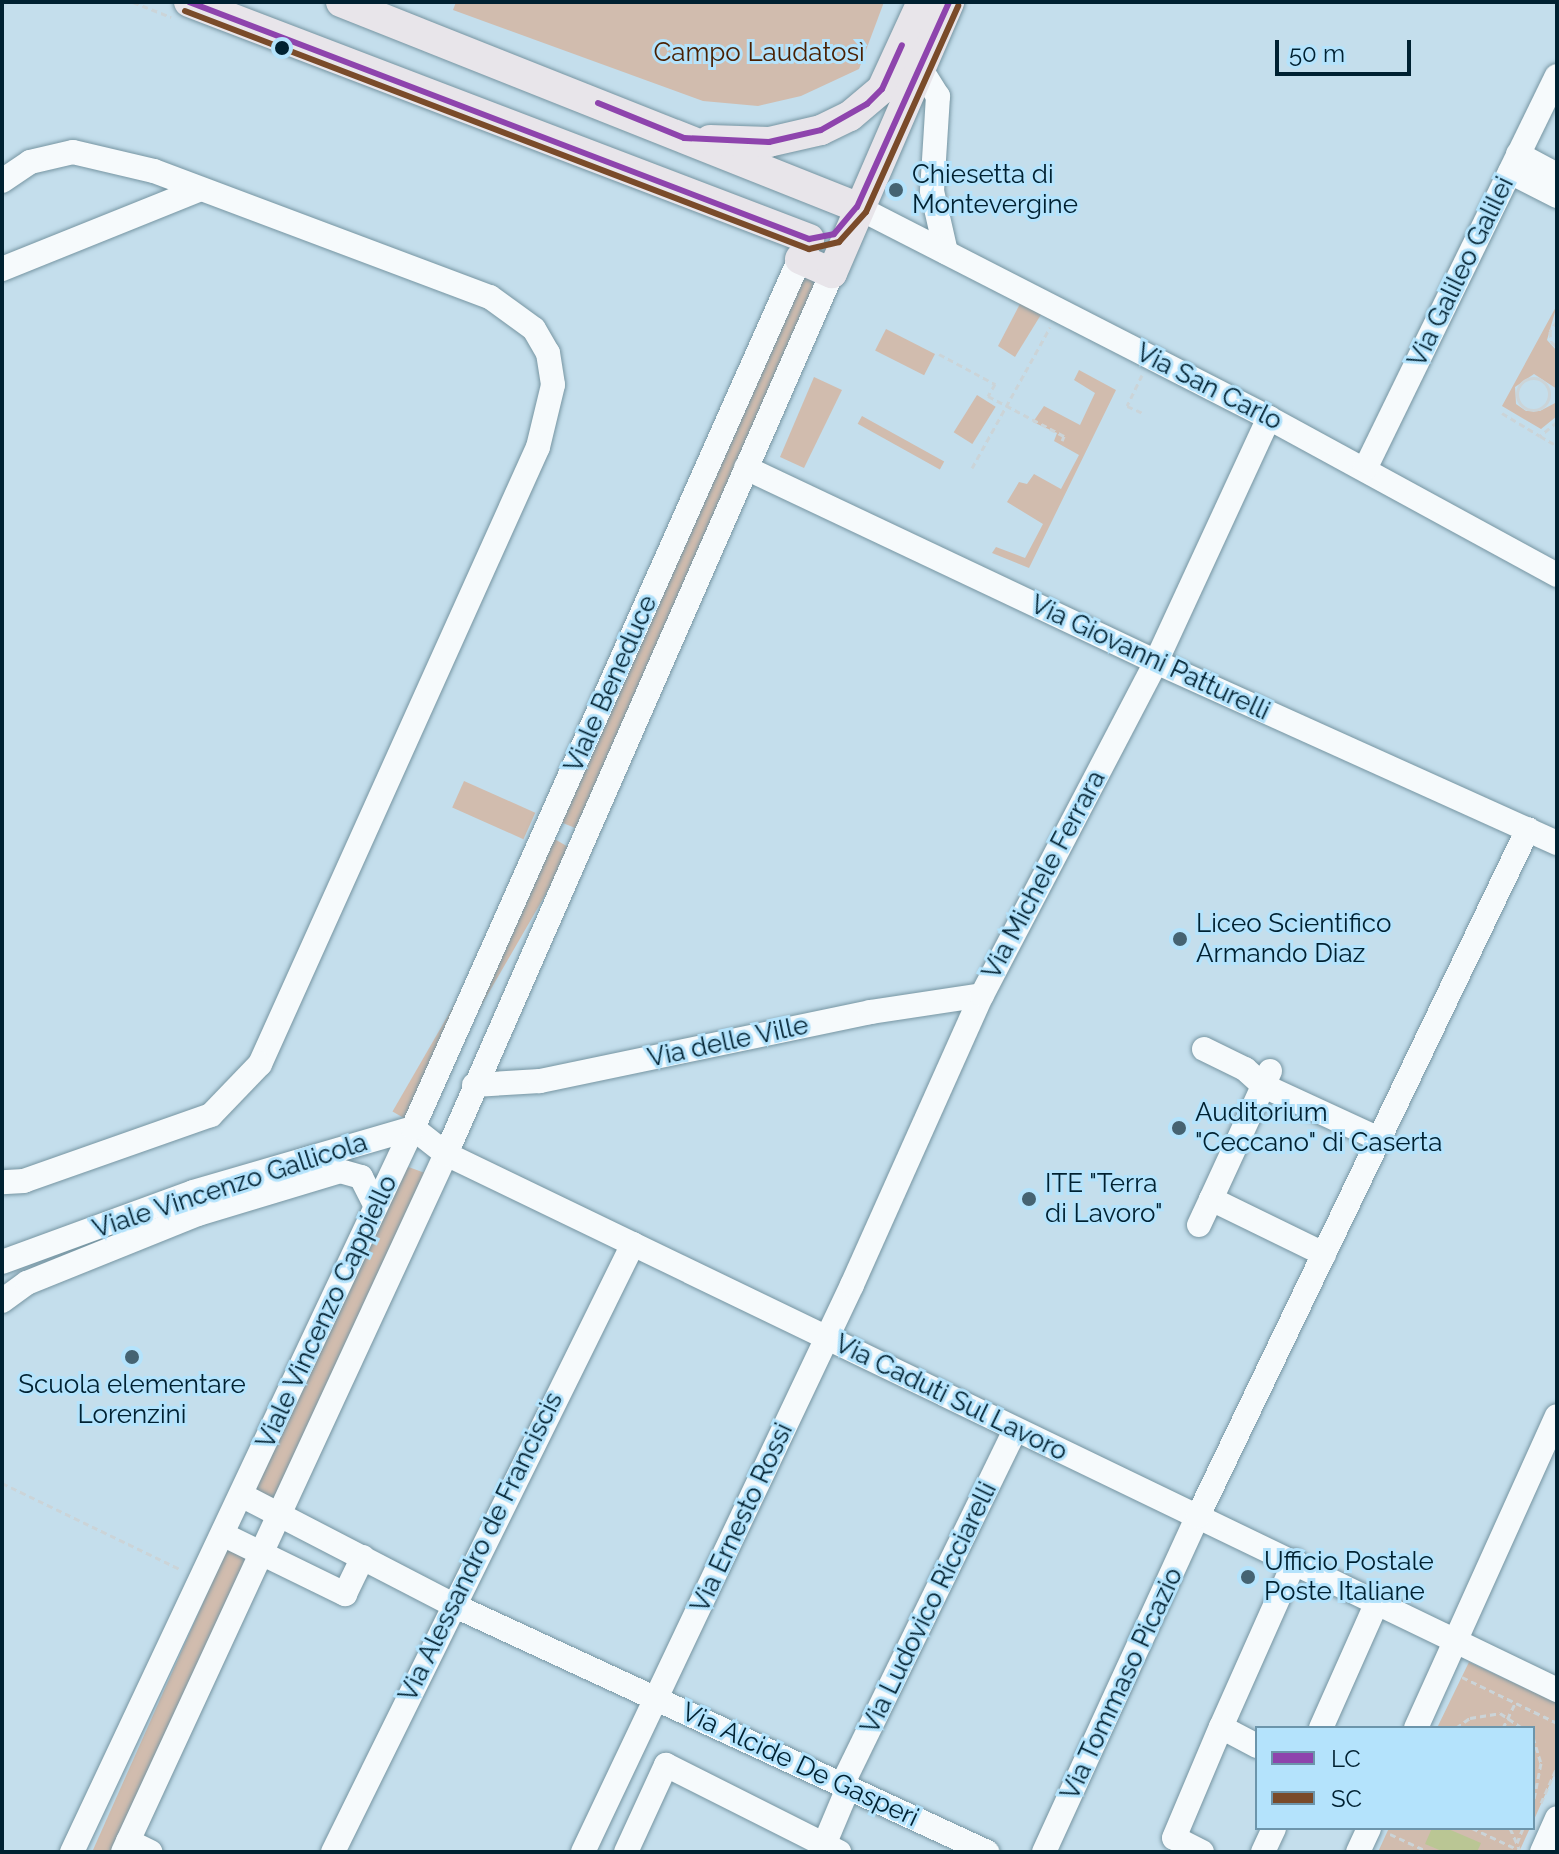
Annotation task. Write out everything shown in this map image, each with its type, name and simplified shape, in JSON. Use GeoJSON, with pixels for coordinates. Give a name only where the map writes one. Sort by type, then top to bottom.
{"type":"FeatureCollection","features":[{"type":"Feature","properties":{"kind":"main road"},"geometry":{"type":"LineString","coordinates":[[189,2],[417,88],[804,249],[832,273],[857,207],[949,2]]}},
{"type":"Feature","properties":{"kind":"main road"},"geometry":{"type":"LineString","coordinates":[[341,2],[857,207]]}},
{"type":"Feature","properties":{"kind":"main road"},"geometry":{"type":"LineString","coordinates":[[684,138],[769,142],[821,130],[850,116],[882,89],[922,2]]}},
{"type":"Feature","properties":{"kind":"main road"},"geometry":{"type":"LineString","coordinates":[[417,88],[435,39]]}},
{"type":"Feature","properties":{"kind":"main road"},"geometry":{"type":"LineString","coordinates":[[804,249],[819,213],[818,191]]}},
{"type":"Feature","properties":{"kind":"main road"},"geometry":{"type":"LineString","coordinates":[[804,249],[834,234],[857,207]]}},
{"type":"Feature","properties":{"kind":"street"},"geometry":{"type":"LineString","coordinates":[[919,66],[938,96],[932,191],[946,252]]}},
{"type":"Feature","properties":{"kind":"street","name":"Via Galileo Galilei"},"geometry":{"type":"LineString","coordinates":[[1365,469],[1557,76]]}},
{"type":"Feature","properties":{"kind":"street"},"geometry":{"type":"LineString","coordinates":[[2,181],[30,162],[73,152],[201,189],[490,297],[516,311],[548,353],[550,416],[260,1064],[211,1115],[24,1181],[2,1182]]}},
{"type":"Feature","properties":{"kind":"street"},"geometry":{"type":"LineString","coordinates":[[1514,163],[1557,175]]}},
{"type":"Feature","properties":{"kind":"street"},"geometry":{"type":"LineString","coordinates":[[1514,163],[1557,196]]}},
{"type":"Feature","properties":{"kind":"street"},"geometry":{"type":"LineString","coordinates":[[2,269],[201,189]]}},
{"type":"Feature","properties":{"kind":"street","name":"Via San Carlo"},"geometry":{"type":"LineString","coordinates":[[857,207],[1269,418],[1557,575]]}},
{"type":"Feature","properties":{"kind":"street","name":"Viale Beneduce"},"geometry":{"type":"LineString","coordinates":[[413,1128],[804,249]]}},
{"type":"Feature","properties":{"kind":"street","name":"Viale Beneduce"},"geometry":{"type":"LineString","coordinates":[[446,1154],[832,273]]}},
{"type":"Feature","properties":{"kind":"street","name":"Via Michele Ferrara"},"geometry":{"type":"LineString","coordinates":[[827,1337],[982,995],[1156,662],[1269,418]]}},
{"type":"Feature","properties":{"kind":"street","name":"Via Giovanni Patturelli"},"geometry":{"type":"LineString","coordinates":[[746,468],[1156,662],[1557,843]]}},
{"type":"Feature","properties":{"kind":"street"},"geometry":{"type":"LineString","coordinates":[[546,829],[581,845]]}},
{"type":"Feature","properties":{"kind":"street","name":"Via Tommaso Picazio"},"geometry":{"type":"LineString","coordinates":[[1044,1852],[1198,1516],[1528,829]]}},
{"type":"Feature","properties":{"kind":"street","name":"Via delle Ville"},"geometry":{"type":"LineString","coordinates":[[474,1085],[540,1081],[870,1012],[982,995]]}},
{"type":"Feature","properties":{"kind":"street"},"geometry":{"type":"LineString","coordinates":[[1204,1049],[1267,1078],[1379,1139]]}},
{"type":"Feature","properties":{"kind":"street"},"geometry":{"type":"LineString","coordinates":[[1199,1225],[1267,1078]]}},
{"type":"Feature","properties":{"kind":"street","name":"Via Caduti Sul Lavoro"},"geometry":{"type":"LineString","coordinates":[[413,1128],[446,1154],[1015,1431],[1458,1638]]}},
{"type":"Feature","properties":{"kind":"street","name":"Viale Vincenzo Cappiello"},"geometry":{"type":"LineString","coordinates":[[72,1852],[243,1496],[375,1204],[413,1128]]}},
{"type":"Feature","properties":{"kind":"street","name":"Viale Vincenzo Gallicola"},"geometry":{"type":"LineString","coordinates":[[2,1262],[193,1192],[413,1128]]}},
{"type":"Feature","properties":{"kind":"street","name":"Viale Vincenzo Cappiello"},"geometry":{"type":"LineString","coordinates":[[125,1846],[264,1555],[446,1154]]}},
{"type":"Feature","properties":{"kind":"street","name":"Viale Vincenzo Gallicola"},"geometry":{"type":"LineString","coordinates":[[2,1301],[27,1283],[198,1214],[340,1171],[361,1177],[375,1204]]}},
{"type":"Feature","properties":{"kind":"street"},"geometry":{"type":"LineString","coordinates":[[1211,1199],[1324,1254]]}},
{"type":"Feature","properties":{"kind":"street","name":"Via Alessandro de Franciscis"},"geometry":{"type":"LineString","coordinates":[[333,1852],[451,1604],[633,1244]]}},
{"type":"Feature","properties":{"kind":"street","name":"Via Ernesto Rossi"},"geometry":{"type":"LineString","coordinates":[[583,1852],[827,1337]]}},
{"type":"Feature","properties":{"kind":"street"},"geometry":{"type":"LineString","coordinates":[[1417,1726],[1557,1416]]}},
{"type":"Feature","properties":{"kind":"street","name":"Via Ludovico Ricciarelli"},"geometry":{"type":"LineString","coordinates":[[831,1848],[845,1786],[1015,1431]]}},
{"type":"Feature","properties":{"kind":"street"},"geometry":{"type":"LineString","coordinates":[[243,1496],[282,1516]]}},
{"type":"Feature","properties":{"kind":"street","name":"Via Alcide De Gasperi"},"geometry":{"type":"LineString","coordinates":[[282,1516],[451,1604],[987,1852]]}},
{"type":"Feature","properties":{"kind":"street"},"geometry":{"type":"LineString","coordinates":[[224,1535],[345,1594],[363,1557]]}},
{"type":"Feature","properties":{"kind":"street"},"geometry":{"type":"LineString","coordinates":[[1202,1852],[1174,1838],[1295,1561]]}},
{"type":"Feature","properties":{"kind":"street"},"geometry":{"type":"LineString","coordinates":[[1322,1726],[1377,1602]]}},
{"type":"Feature","properties":{"kind":"street"},"geometry":{"type":"LineString","coordinates":[[1458,1638],[1557,1680]]}},
{"type":"Feature","properties":{"kind":"street"},"geometry":{"type":"LineString","coordinates":[[1458,1638],[1557,1690]]}},
{"type":"Feature","properties":{"kind":"street"},"geometry":{"type":"LineString","coordinates":[[1221,1727],[1255,1745]]}},
{"type":"Feature","properties":{"kind":"street"},"geometry":{"type":"LineString","coordinates":[[626,1852],[666,1765],[831,1848]]}},
{"type":"Feature","properties":{"kind":"street"},"geometry":{"type":"LineString","coordinates":[[1529,1851],[1548,1813]]}},
{"type":"Feature","properties":{"kind":"street"},"geometry":{"type":"LineString","coordinates":[[1263,1852],[1273,1830]]}},
{"type":"Feature","properties":{"kind":"street"},"geometry":{"type":"LineString","coordinates":[[1358,1852],[1378,1830]]}},
{"type":"Feature","properties":{"kind":"street"},"geometry":{"type":"LineString","coordinates":[[125,1846],[151,1852]]}},
{"type":"Feature","properties":{"kind":"path"},"geometry":{"type":"LineString","coordinates":[[972,468],[1009,393],[1061,310]]}},
{"type":"Feature","properties":{"kind":"path"},"geometry":{"type":"LineString","coordinates":[[1557,321],[1550,331],[1551,342],[1557,346]]}},
{"type":"Feature","properties":{"kind":"path"},"geometry":{"type":"LineString","coordinates":[[939,354],[995,384],[988,396],[1064,436],[1062,441]]}},
{"type":"Feature","properties":{"kind":"path"},"geometry":{"type":"LineString","coordinates":[[1143,413],[1127,406],[1150,357]]}},
{"type":"Feature","properties":{"kind":"path"},"geometry":{"type":"LineString","coordinates":[[1528,376],[1551,388],[1551,395],[1548,403],[1532,409],[1521,407],[1516,399],[1528,376]]}},
{"type":"Feature","properties":{"kind":"path"},"geometry":{"type":"LineString","coordinates":[[1551,395],[1557,396]]}},
{"type":"Feature","properties":{"kind":"path"},"geometry":{"type":"LineString","coordinates":[[1502,413],[1557,446]]}},
{"type":"Feature","properties":{"kind":"path"},"geometry":{"type":"LineString","coordinates":[[1540,436],[1557,422]]}},
{"type":"Feature","properties":{"kind":"path"},"geometry":{"type":"LineString","coordinates":[[2,1483],[201,1580]]}},
{"type":"Feature","properties":{"kind":"path"},"geometry":{"type":"LineString","coordinates":[[1444,1668],[1557,1723]]}},
{"type":"Feature","properties":{"kind":"path"},"geometry":{"type":"LineString","coordinates":[[1504,1726],[1515,1703]]}},
{"type":"Feature","properties":{"kind":"path"},"geometry":{"type":"LineString","coordinates":[[1459,1726],[1470,1718],[1500,1713],[1520,1726]]}},
{"type":"Feature","properties":{"kind":"path"},"geometry":{"type":"LineString","coordinates":[[1535,1744],[1541,1763],[1535,1794]]}},
{"type":"Feature","properties":{"kind":"path"},"geometry":{"type":"LineString","coordinates":[[1548,1813],[1557,1767]]}},
{"type":"Feature","properties":{"kind":"path"},"geometry":{"type":"LineString","coordinates":[[1378,1830],[1429,1852]]}},
{"type":"Feature","properties":{"kind":"path"},"geometry":{"type":"LineString","coordinates":[[1477,1830],[1529,1851]]}},
{"type":"Feature","properties":{"kind":"path"},"geometry":{"type":"LineString","coordinates":[[1511,1830],[1517,1844],[1529,1851]]}},
{"type":"Feature","properties":{"kind":"path"},"geometry":{"type":"LineString","coordinates":[[1517,1844],[1522,1830]]}},
{"type":"Feature","properties":{"kind":"green space","name":"Campo Laudatosì"},"geometry":{"type":"Polygon","coordinates":[[[456,2],[884,2],[859,69],[801,96],[758,106],[703,101],[453,10],[456,2]]]}},
{"type":"Feature","properties":{"kind":"green space"},"geometry":{"type":"Polygon","coordinates":[[[802,270],[821,277],[580,830],[558,821],[802,270]]]}},
{"type":"Feature","properties":{"kind":"green space"},"geometry":{"type":"Polygon","coordinates":[[[1021,302],[1042,313],[1015,357],[998,346],[1021,302]]]}},
{"type":"Feature","properties":{"kind":"green space"},"geometry":{"type":"Polygon","coordinates":[[[1557,305],[1547,340],[1557,351],[1557,389],[1534,374],[1515,387],[1516,404],[1526,411],[1540,411],[1557,402],[1557,416],[1541,429],[1502,406],[1557,305]]]}},
{"type":"Feature","properties":{"kind":"green space"},"geometry":{"type":"Polygon","coordinates":[[[886,329],[935,354],[924,375],[875,350],[886,329]]]}},
{"type":"Feature","properties":{"kind":"green space"},"geometry":{"type":"Polygon","coordinates":[[[1079,370],[1116,390],[1029,568],[992,553],[996,547],[1025,558],[1043,524],[1007,502],[1019,482],[1027,484],[1034,474],[1061,489],[1079,455],[1054,441],[1057,433],[1033,422],[1044,406],[1080,425],[1095,393],[1074,380],[1079,370]]]}},
{"type":"Feature","properties":{"kind":"green space"},"geometry":{"type":"Polygon","coordinates":[[[814,377],[842,390],[804,468],[780,457],[814,377]]]}},
{"type":"Feature","properties":{"kind":"green space"},"geometry":{"type":"Polygon","coordinates":[[[977,395],[996,407],[972,444],[954,432],[977,395]]]}},
{"type":"Feature","properties":{"kind":"green space"},"geometry":{"type":"Polygon","coordinates":[[[862,416],[944,462],[940,469],[858,424],[862,416]]]}},
{"type":"Feature","properties":{"kind":"green space"},"geometry":{"type":"Polygon","coordinates":[[[464,781],[535,813],[523,839],[452,807],[464,781]]]}},
{"type":"Feature","properties":{"kind":"green space"},"geometry":{"type":"Polygon","coordinates":[[[551,837],[572,849],[413,1124],[393,1112],[551,837]]]}},
{"type":"Feature","properties":{"kind":"green space"},"geometry":{"type":"Polygon","coordinates":[[[403,1165],[425,1173],[279,1506],[254,1492],[403,1165]]]}},
{"type":"Feature","properties":{"kind":"green space"},"geometry":{"type":"Polygon","coordinates":[[[227,1549],[249,1559],[118,1852],[92,1852],[227,1549]]]}},
{"type":"Feature","properties":{"kind":"green space"},"geometry":{"type":"Polygon","coordinates":[[[1469,1662],[1557,1703],[1557,1768],[1535,1818],[1535,1726],[1438,1726],[1469,1662]]]}},
{"type":"Feature","properties":{"kind":"green space"},"geometry":{"type":"Polygon","coordinates":[[[1388,1830],[1529,1830],[1519,1852],[1378,1852],[1388,1830]]]}},
{"type":"Feature","properties":{"kind":"shaded area"},"geometry":{"type":"Polygon","coordinates":[[[1431,1830],[1451,1830],[1481,1843],[1477,1852],[1444,1852],[1425,1844],[1431,1830]]]}},
{"type":"Feature","properties":{"kind":"transit line","name":"LC"},"geometry":{"type":"LineString","coordinates":[[189,2],[809,239],[834,234],[857,207],[949,2]]}},
{"type":"Feature","properties":{"kind":"transit line","name":"SC"},"geometry":{"type":"LineString","coordinates":[[185,11],[809,249],[839,242],[866,212],[958,6]]}},
{"type":"Feature","properties":{"kind":"transit line","name":"LC"},"geometry":{"type":"LineString","coordinates":[[598,103],[684,138],[769,142],[821,130],[867,104],[882,89],[902,45]]}},
{"type":"Feature","properties":{"kind":"place","name":"Chiesetta di Montevergine"},"geometry":{"type":"Point","coordinates":[896,190]}},
{"type":"Feature","properties":{"kind":"place","name":"Liceo Scientifico Armando Diaz"},"geometry":{"type":"Point","coordinates":[1180,939]}},
{"type":"Feature","properties":{"kind":"place","name":"Auditorium \"Ceccano\" di Caserta"},"geometry":{"type":"Point","coordinates":[1179,1128]}},
{"type":"Feature","properties":{"kind":"place","name":"ITE \"Terra di Lavoro\""},"geometry":{"type":"Point","coordinates":[1029,1199]}},
{"type":"Feature","properties":{"kind":"place","name":"Scuola elementare Lorenzini"},"geometry":{"type":"Point","coordinates":[132,1357]}},
{"type":"Feature","properties":{"kind":"place","name":"Ufficio Postale Poste Italiane"},"geometry":{"type":"Point","coordinates":[1248,1577]}}]}
